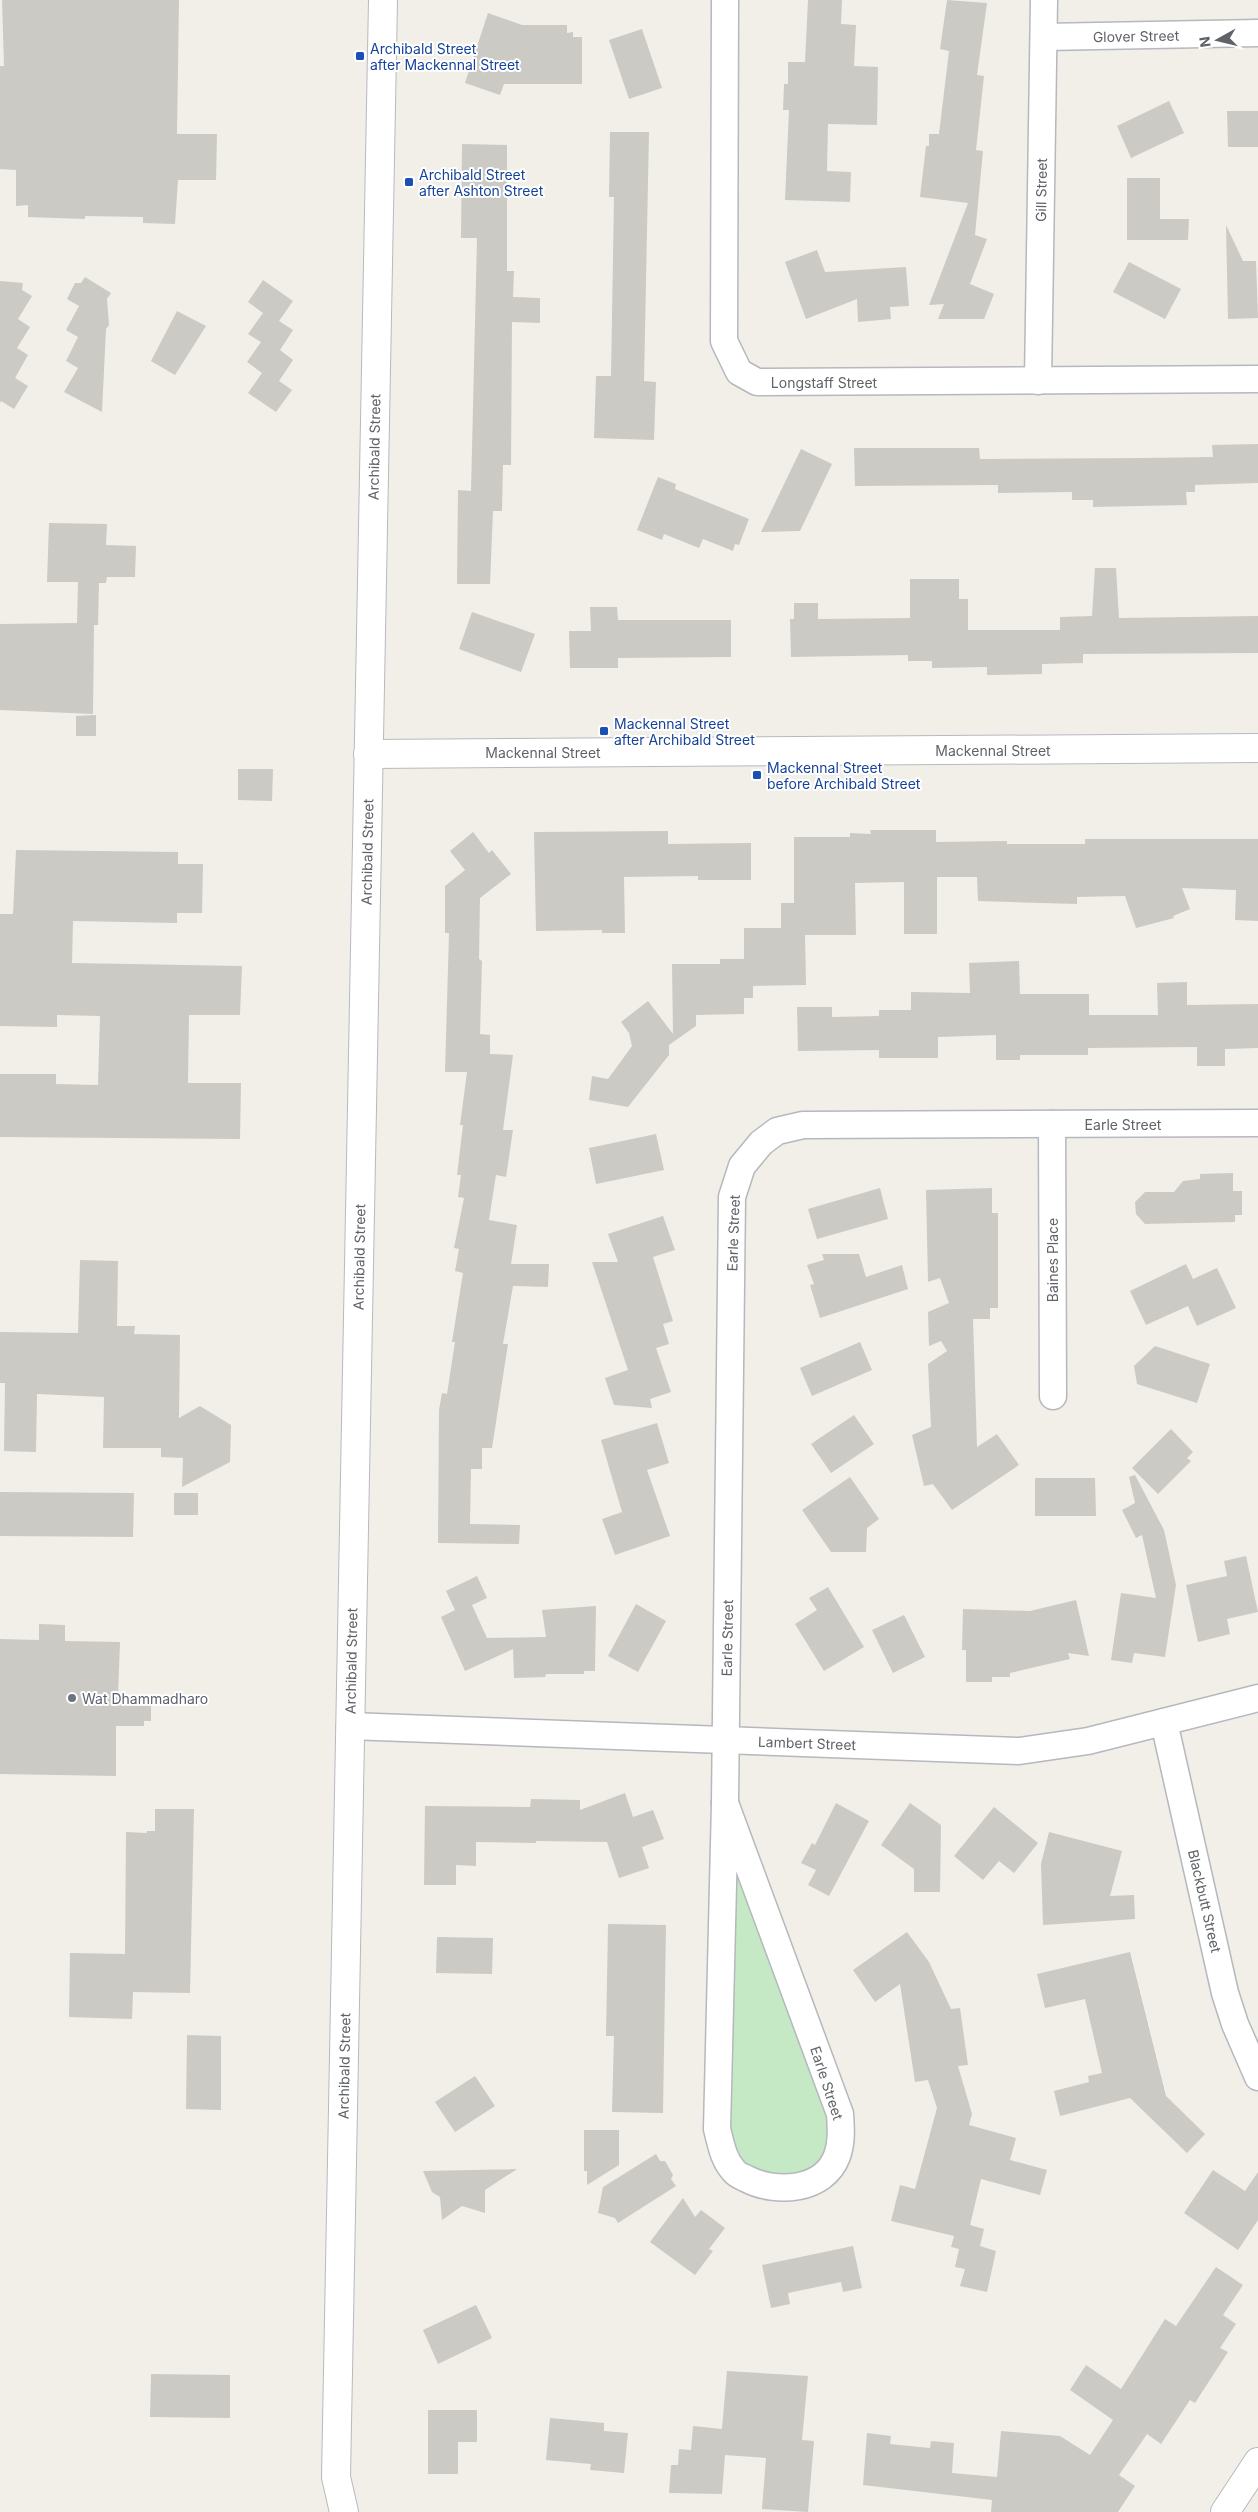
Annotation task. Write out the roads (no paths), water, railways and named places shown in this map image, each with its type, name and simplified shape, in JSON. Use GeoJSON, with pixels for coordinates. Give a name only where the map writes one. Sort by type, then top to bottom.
{"type":"FeatureCollection","features":[{"type":"Feature","properties":{"kind":"street","name":"Archibald Street"},"geometry":{"type":"LineString","coordinates":[[344,2512],[336,2477],[383,0]]}},
{"type":"Feature","properties":{"kind":"street","name":"Longstaff Street"},"geometry":{"type":"LineString","coordinates":[[725,0],[724,341],[739,372],[757,382],[1258,379]]}},
{"type":"Feature","properties":{"kind":"street","name":"Gill Street"},"geometry":{"type":"LineString","coordinates":[[1038,381],[1044,0]]}},
{"type":"Feature","properties":{"kind":"street","name":"Glover Street"},"geometry":{"type":"LineString","coordinates":[[1044,37],[1258,33]]}},
{"type":"Feature","properties":{"kind":"street","name":"Mackennal Street"},"geometry":{"type":"LineString","coordinates":[[368,754],[1258,748]]}},
{"type":"Feature","properties":{"kind":"street","name":"Earle Street"},"geometry":{"type":"LineString","coordinates":[[725,1804],[840,2114],[842,2136],[837,2157],[827,2171],[811,2182],[793,2188],[774,2188],[755,2183],[735,2172],[723,2153],[717,2129],[725,1804],[732,1197],[742,1166],[761,1143],[777,1131],[803,1125],[1258,1123]]}},
{"type":"Feature","properties":{"kind":"street","name":"Baines Place"},"geometry":{"type":"LineString","coordinates":[[1052,1124],[1053,1396]]}},
{"type":"Feature","properties":{"kind":"street","name":"Lambert Street"},"geometry":{"type":"LineString","coordinates":[[350,1726],[1019,1751],[1088,1741],[1258,1698]]}},
{"type":"Feature","properties":{"kind":"street","name":"Blackbutt Street"},"geometry":{"type":"LineString","coordinates":[[1164,1722],[1225,1993],[1235,2024],[1258,2076]]}},
{"type":"Feature","properties":{"kind":"street"},"geometry":{"type":"LineString","coordinates":[[1225,2512],[1258,2462]]}},
{"type":"Feature","properties":{"kind":"place","name":"Archibald Street after Mackennal Street"},"geometry":{"type":"Point","coordinates":[360,56]}},
{"type":"Feature","properties":{"kind":"place","name":"Archibald Street after Ashton Street"},"geometry":{"type":"Point","coordinates":[409,182]}},
{"type":"Feature","properties":{"kind":"place","name":"Mackennal Street after Archibald Street"},"geometry":{"type":"Point","coordinates":[604,731]}},
{"type":"Feature","properties":{"kind":"place","name":"Mackennal Street before Archibald Street"},"geometry":{"type":"Point","coordinates":[757,775]}},
{"type":"Feature","properties":{"kind":"place","name":"Wat Dhammadharo"},"geometry":{"type":"Point","coordinates":[72,1698]}}]}
